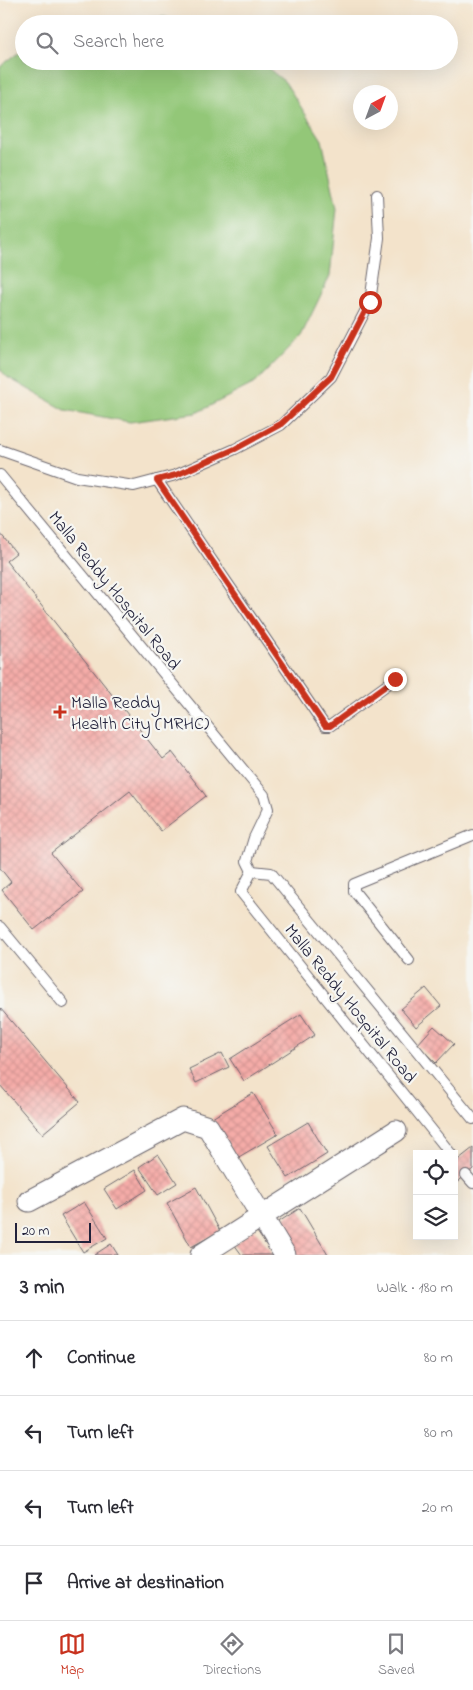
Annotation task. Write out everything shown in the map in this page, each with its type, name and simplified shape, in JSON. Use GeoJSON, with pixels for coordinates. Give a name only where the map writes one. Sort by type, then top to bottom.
{"type":"FeatureCollection","features":[{"type":"Feature","properties":{"kind":"street"},"geometry":{"type":"LineString","coordinates":[[29,1201],[183,1119],[208,1127],[285,1255]]}},
{"type":"Feature","properties":{"kind":"street"},"geometry":{"type":"LineString","coordinates":[[201,1255],[396,1131]]}},
{"type":"Feature","properties":{"kind":"lane"},"geometry":{"type":"LineString","coordinates":[[0,450],[77,477],[134,486],[184,472],[235,449],[281,424],[331,377],[370,302],[379,238],[378,195]]}},
{"type":"Feature","properties":{"kind":"lane","name":"Malla Reddy Hospital Road"},"geometry":{"type":"LineString","coordinates":[[1,477],[264,795],[268,809],[247,860],[252,871]]}},
{"type":"Feature","properties":{"kind":"lane"},"geometry":{"type":"LineString","coordinates":[[157,480],[325,726],[330,726],[395,679]]}},
{"type":"Feature","properties":{"kind":"lane"},"geometry":{"type":"LineString","coordinates":[[409,960],[354,892],[354,884],[473,835]]}},
{"type":"Feature","properties":{"kind":"lane","name":"Malla Reddy Hospital Road"},"geometry":{"type":"LineString","coordinates":[[252,871],[271,873],[473,1119]]}},
{"type":"Feature","properties":{"kind":"lane","name":"Malla Reddy Hospital Road"},"geometry":{"type":"LineString","coordinates":[[252,871],[241,892],[448,1150]]}},
{"type":"Feature","properties":{"kind":"lane"},"geometry":{"type":"LineString","coordinates":[[0,927],[63,1003]]}},
{"type":"Feature","properties":{"kind":"green space"},"geometry":{"type":"Polygon","coordinates":[[[15,55],[15,70],[270,70],[285,82],[322,140],[337,208],[330,276],[301,336],[255,383],[196,413],[130,422],[65,410],[7,377],[0,369],[0,67],[15,55]]]}},
{"type":"Feature","properties":{"kind":"building"},"geometry":{"type":"Polygon","coordinates":[[[0,533],[16,553],[6,561],[163,759],[172,752],[206,796],[161,831],[130,791],[51,853],[83,892],[34,930],[2,890],[11,882],[0,868],[0,533]]]}},
{"type":"Feature","properties":{"kind":"building"},"geometry":{"type":"Polygon","coordinates":[[[426,988],[441,1006],[416,1027],[401,1009],[426,988]]]}},
{"type":"Feature","properties":{"kind":"building"},"geometry":{"type":"Polygon","coordinates":[[[0,1008],[80,1102],[42,1134],[0,1085],[0,1008]]]}},
{"type":"Feature","properties":{"kind":"building"},"geometry":{"type":"Polygon","coordinates":[[[301,1014],[315,1035],[244,1081],[230,1059],[301,1014]]]}},
{"type":"Feature","properties":{"kind":"building"},"geometry":{"type":"Polygon","coordinates":[[[434,1026],[454,1044],[436,1063],[417,1045],[434,1026]]]}},
{"type":"Feature","properties":{"kind":"building"},"geometry":{"type":"Polygon","coordinates":[[[222,1053],[229,1067],[196,1083],[189,1069],[222,1053]]]}},
{"type":"Feature","properties":{"kind":"building"},"geometry":{"type":"Polygon","coordinates":[[[253,1093],[278,1134],[237,1158],[212,1118],[253,1093]]]}},
{"type":"Feature","properties":{"kind":"building"},"geometry":{"type":"Polygon","coordinates":[[[308,1122],[327,1154],[288,1178],[268,1146],[308,1122]]]}},
{"type":"Feature","properties":{"kind":"building"},"geometry":{"type":"Polygon","coordinates":[[[473,1148],[473,1169],[458,1182],[458,1160],[473,1148]]]}},
{"type":"Feature","properties":{"kind":"building"},"geometry":{"type":"Polygon","coordinates":[[[158,1154],[177,1183],[158,1195],[139,1167],[158,1154]]]}},
{"type":"Feature","properties":{"kind":"building"},"geometry":{"type":"Polygon","coordinates":[[[135,1170],[147,1190],[117,1209],[104,1189],[135,1170]]]}},
{"type":"Feature","properties":{"kind":"building"},"geometry":{"type":"Polygon","coordinates":[[[196,1187],[220,1231],[191,1247],[167,1203],[196,1187]]]}},
{"type":"Feature","properties":{"kind":"building"},"geometry":{"type":"Polygon","coordinates":[[[84,1202],[107,1238],[83,1252],[61,1216],[84,1202]]]}},
{"type":"Feature","properties":{"kind":"building"},"geometry":{"type":"Polygon","coordinates":[[[300,1208],[328,1255],[296,1255],[277,1223],[300,1208]]]}},
{"type":"Feature","properties":{"kind":"building"},"geometry":{"type":"Polygon","coordinates":[[[255,1229],[273,1255],[242,1255],[234,1244],[255,1229]]]}},
{"type":"Feature","properties":{"kind":"building"},"geometry":{"type":"Polygon","coordinates":[[[111,1244],[118,1255],[94,1255],[111,1244]]]}},
{"type":"Feature","properties":{"kind":"place","name":"Malla Reddy Health City (MRHC)"},"geometry":{"type":"Point","coordinates":[60,712]}},
{"type":"Feature","properties":{"kind":"route"},"geometry":{"type":"LineString","coordinates":[[370,302],[331,377],[281,424],[235,449],[176,475],[157,480],[325,726],[330,726],[395,679]]}}]}
